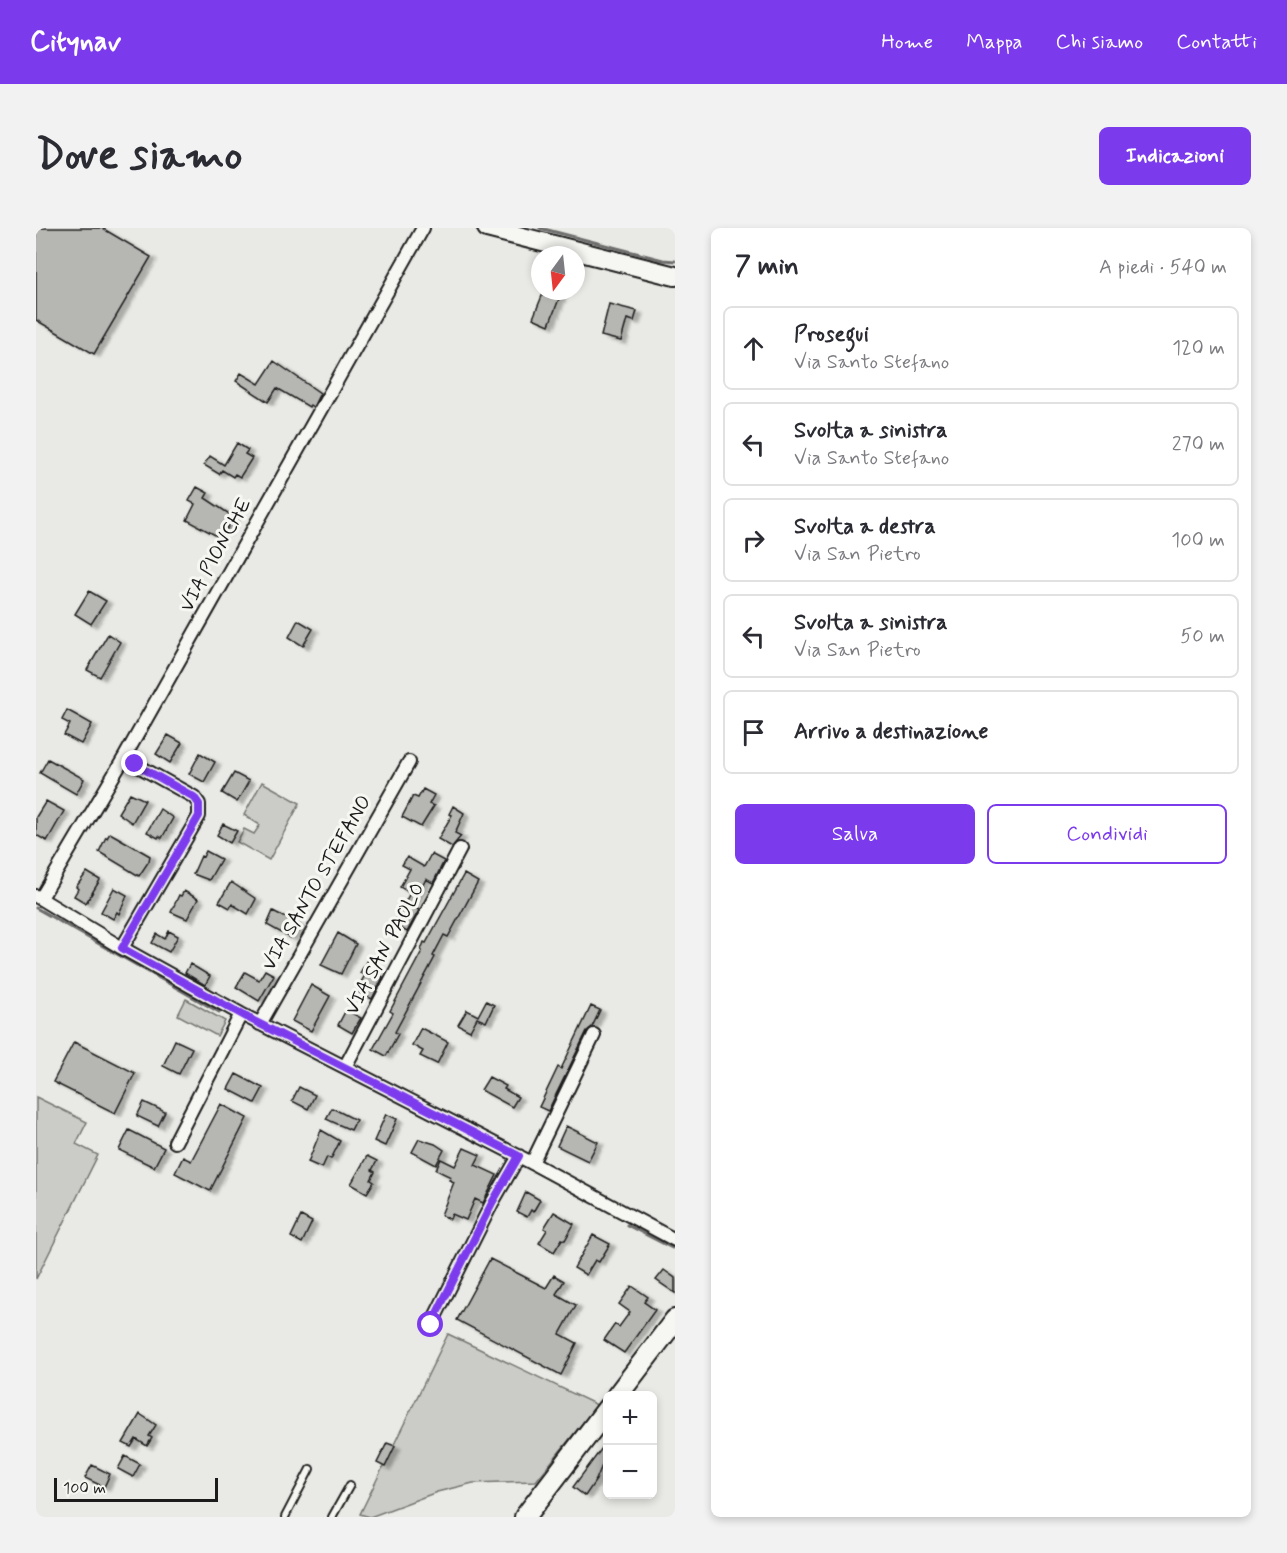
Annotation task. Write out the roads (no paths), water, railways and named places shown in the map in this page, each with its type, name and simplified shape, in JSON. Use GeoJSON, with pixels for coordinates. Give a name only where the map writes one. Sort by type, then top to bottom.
{"type":"FeatureCollection","features":[{"type":"Feature","properties":{"kind":"main road"},"geometry":{"type":"LineString","coordinates":[[620,1391],[675,1320]]}},
{"type":"Feature","properties":{"kind":"main road"},"geometry":{"type":"LineString","coordinates":[[525,1517],[603,1415]]}},
{"type":"Feature","properties":{"kind":"street","name":"VIA PIONCHE"},"geometry":{"type":"LineString","coordinates":[[38,897],[124,758],[423,228]]}},
{"type":"Feature","properties":{"kind":"street"},"geometry":{"type":"LineString","coordinates":[[487,228],[675,276]]}},
{"type":"Feature","properties":{"kind":"street"},"geometry":{"type":"LineString","coordinates":[[122,948],[199,816],[200,810],[194,797],[124,758]]}},
{"type":"Feature","properties":{"kind":"street","name":"VIA SANTO STEFANO"},"geometry":{"type":"LineString","coordinates":[[260,1023],[409,762]]}},
{"type":"Feature","properties":{"kind":"street","name":"VIA SAN PAOLO"},"geometry":{"type":"LineString","coordinates":[[345,1067],[460,849]]}},
{"type":"Feature","properties":{"kind":"street"},"geometry":{"type":"LineString","coordinates":[[38,897],[122,948],[241,1014],[519,1156],[675,1240]]}},
{"type":"Feature","properties":{"kind":"street"},"geometry":{"type":"LineString","coordinates":[[176,1142],[241,1014]]}},
{"type":"Feature","properties":{"kind":"street"},"geometry":{"type":"LineString","coordinates":[[532,1163],[594,1035]]}},
{"type":"Feature","properties":{"kind":"street"},"geometry":{"type":"LineString","coordinates":[[431,1325],[492,1203],[519,1156]]}},
{"type":"Feature","properties":{"kind":"lane"},"geometry":{"type":"LineString","coordinates":[[285,1517],[310,1469]]}},
{"type":"Feature","properties":{"kind":"lane"},"geometry":{"type":"LineString","coordinates":[[332,1517],[350,1485]]}},
{"type":"Feature","properties":{"kind":"waterway"},"geometry":{"type":"LineString","coordinates":[[540,228],[663,260],[675,261]]}},
{"type":"Feature","properties":{"kind":"waterway"},"geometry":{"type":"LineString","coordinates":[[36,908],[219,1012]]}},
{"type":"Feature","properties":{"kind":"waterway"},"geometry":{"type":"LineString","coordinates":[[627,1225],[672,1248]]}}]}
